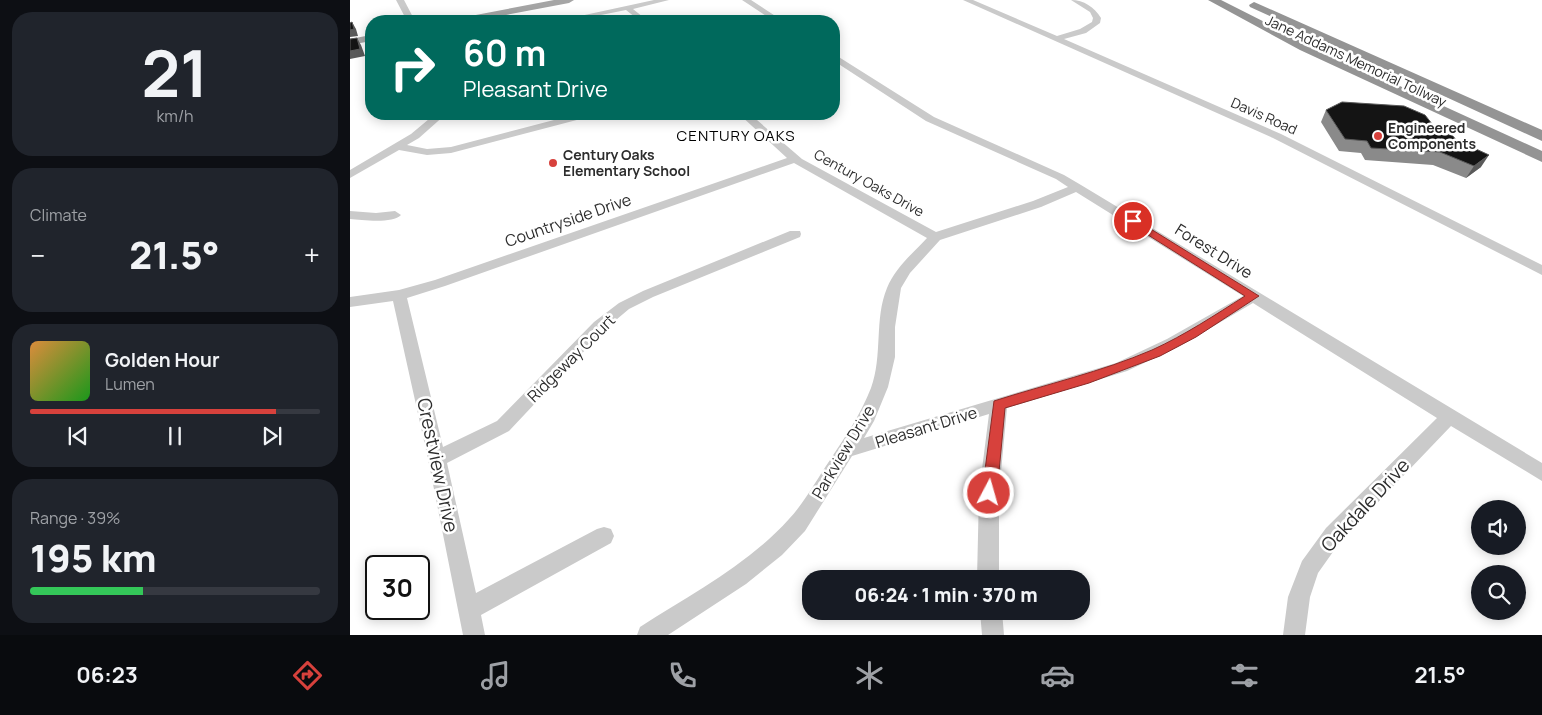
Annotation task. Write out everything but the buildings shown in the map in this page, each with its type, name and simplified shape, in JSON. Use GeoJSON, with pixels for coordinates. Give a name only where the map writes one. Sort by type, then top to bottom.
{"type":"FeatureCollection","features":[{"type":"Feature","properties":{"kind":"highway"},"geometry":{"type":"LineString","coordinates":[[1214,0],[1304,47],[1542,157]]}},
{"type":"Feature","properties":{"kind":"highway","name":"Jane Addams Memorial Tollway"},"geometry":{"type":"LineString","coordinates":[[1225,0],[1542,148]]}},
{"type":"Feature","properties":{"kind":"highway","name":"Jane Addams Memorial Tollway"},"geometry":{"type":"LineString","coordinates":[[1242,0],[1542,136]]}},
{"type":"Feature","properties":{"kind":"highway"},"geometry":{"type":"LineString","coordinates":[[1257,0],[1323,27],[1542,125]]}},
{"type":"Feature","properties":{"kind":"main road"},"geometry":{"type":"LineString","coordinates":[[491,15],[569,0]]}},
{"type":"Feature","properties":{"kind":"main road"},"geometry":{"type":"LineString","coordinates":[[350,42],[365,39]]}},
{"type":"Feature","properties":{"kind":"street"},"geometry":{"type":"LineString","coordinates":[[400,0],[408,15]]}},
{"type":"Feature","properties":{"kind":"street"},"geometry":{"type":"LineString","coordinates":[[592,15],[665,0]]}},
{"type":"Feature","properties":{"kind":"street"},"geometry":{"type":"LineString","coordinates":[[746,0],[770,15]]}},
{"type":"Feature","properties":{"kind":"street","name":"Davis Road"},"geometry":{"type":"LineString","coordinates":[[967,0],[1277,136],[1542,271]]}},
{"type":"Feature","properties":{"kind":"street"},"geometry":{"type":"LineString","coordinates":[[1057,39],[1084,31],[1096,23],[1097,18],[1093,11],[1075,0]]}},
{"type":"Feature","properties":{"kind":"street"},"geometry":{"type":"LineString","coordinates":[[628,8],[637,15]]}},
{"type":"Feature","properties":{"kind":"street","name":"Forest Drive"},"geometry":{"type":"LineString","coordinates":[[840,61],[930,119],[1044,168],[1078,187],[1542,473]]}},
{"type":"Feature","properties":{"kind":"street"},"geometry":{"type":"LineString","coordinates":[[350,175],[397,147],[434,120]]}},
{"type":"Feature","properties":{"kind":"street"},"geometry":{"type":"LineString","coordinates":[[397,147],[427,152],[451,150],[565,120]]}},
{"type":"Feature","properties":{"kind":"street","name":"Century Oaks Drive"},"geometry":{"type":"LineString","coordinates":[[751,120],[794,159],[935,238]]}},
{"type":"Feature","properties":{"kind":"street","name":"Countryside Drive"},"geometry":{"type":"LineString","coordinates":[[350,302],[400,295],[440,283],[794,159]]}},
{"type":"Feature","properties":{"kind":"street","name":"Parkview Drive"},"geometry":{"type":"LineString","coordinates":[[648,635],[738,577],[775,548],[798,524],[865,421],[880,386],[887,357],[887,327],[894,288],[904,271],[935,238],[1037,204],[1078,187]]}},
{"type":"Feature","properties":{"kind":"street"},"geometry":{"type":"LineString","coordinates":[[350,215],[376,217],[395,215]]}},
{"type":"Feature","properties":{"kind":"street","name":"Ridgeway Court"},"geometry":{"type":"LineString","coordinates":[[437,459],[503,426],[599,326],[624,306],[648,294],[795,234]]}},
{"type":"Feature","properties":{"kind":"street","name":"Crestview Drive"},"geometry":{"type":"LineString","coordinates":[[400,295],[474,635]]}},
{"type":"Feature","properties":{"kind":"street","name":"Pleasant Drive"},"geometry":{"type":"LineString","coordinates":[[845,451],[1085,379],[1156,353],[1192,334],[1253,296]]}},
{"type":"Feature","properties":{"kind":"street"},"geometry":{"type":"LineString","coordinates":[[988,570],[989,493],[999,405]]}},
{"type":"Feature","properties":{"kind":"street","name":"Oakdale Drive"},"geometry":{"type":"LineString","coordinates":[[1294,635],[1299,597],[1309,568],[1333,535],[1450,416]]}},
{"type":"Feature","properties":{"kind":"street"},"geometry":{"type":"LineString","coordinates":[[469,610],[604,536]]}},
{"type":"Feature","properties":{"kind":"street"},"geometry":{"type":"LineString","coordinates":[[992,620],[993,635]]}},
{"type":"Feature","properties":{"kind":"place","name":"Engineered Components"},"geometry":{"type":"Point","coordinates":[1378,136]}},
{"type":"Feature","properties":{"kind":"place","name":"Century Oaks Elementary School"},"geometry":{"type":"Point","coordinates":[553,163]}},
{"type":"Feature","properties":{"kind":"district","name":"CENTURY OAKS"},"geometry":{"type":"Point","coordinates":[736,136]}},
{"type":"Feature","properties":{"kind":"route"},"geometry":{"type":"LineString","coordinates":[[989,493],[999,405],[1122,367],[1156,353],[1192,334],[1253,296],[1133,221]]}}]}
